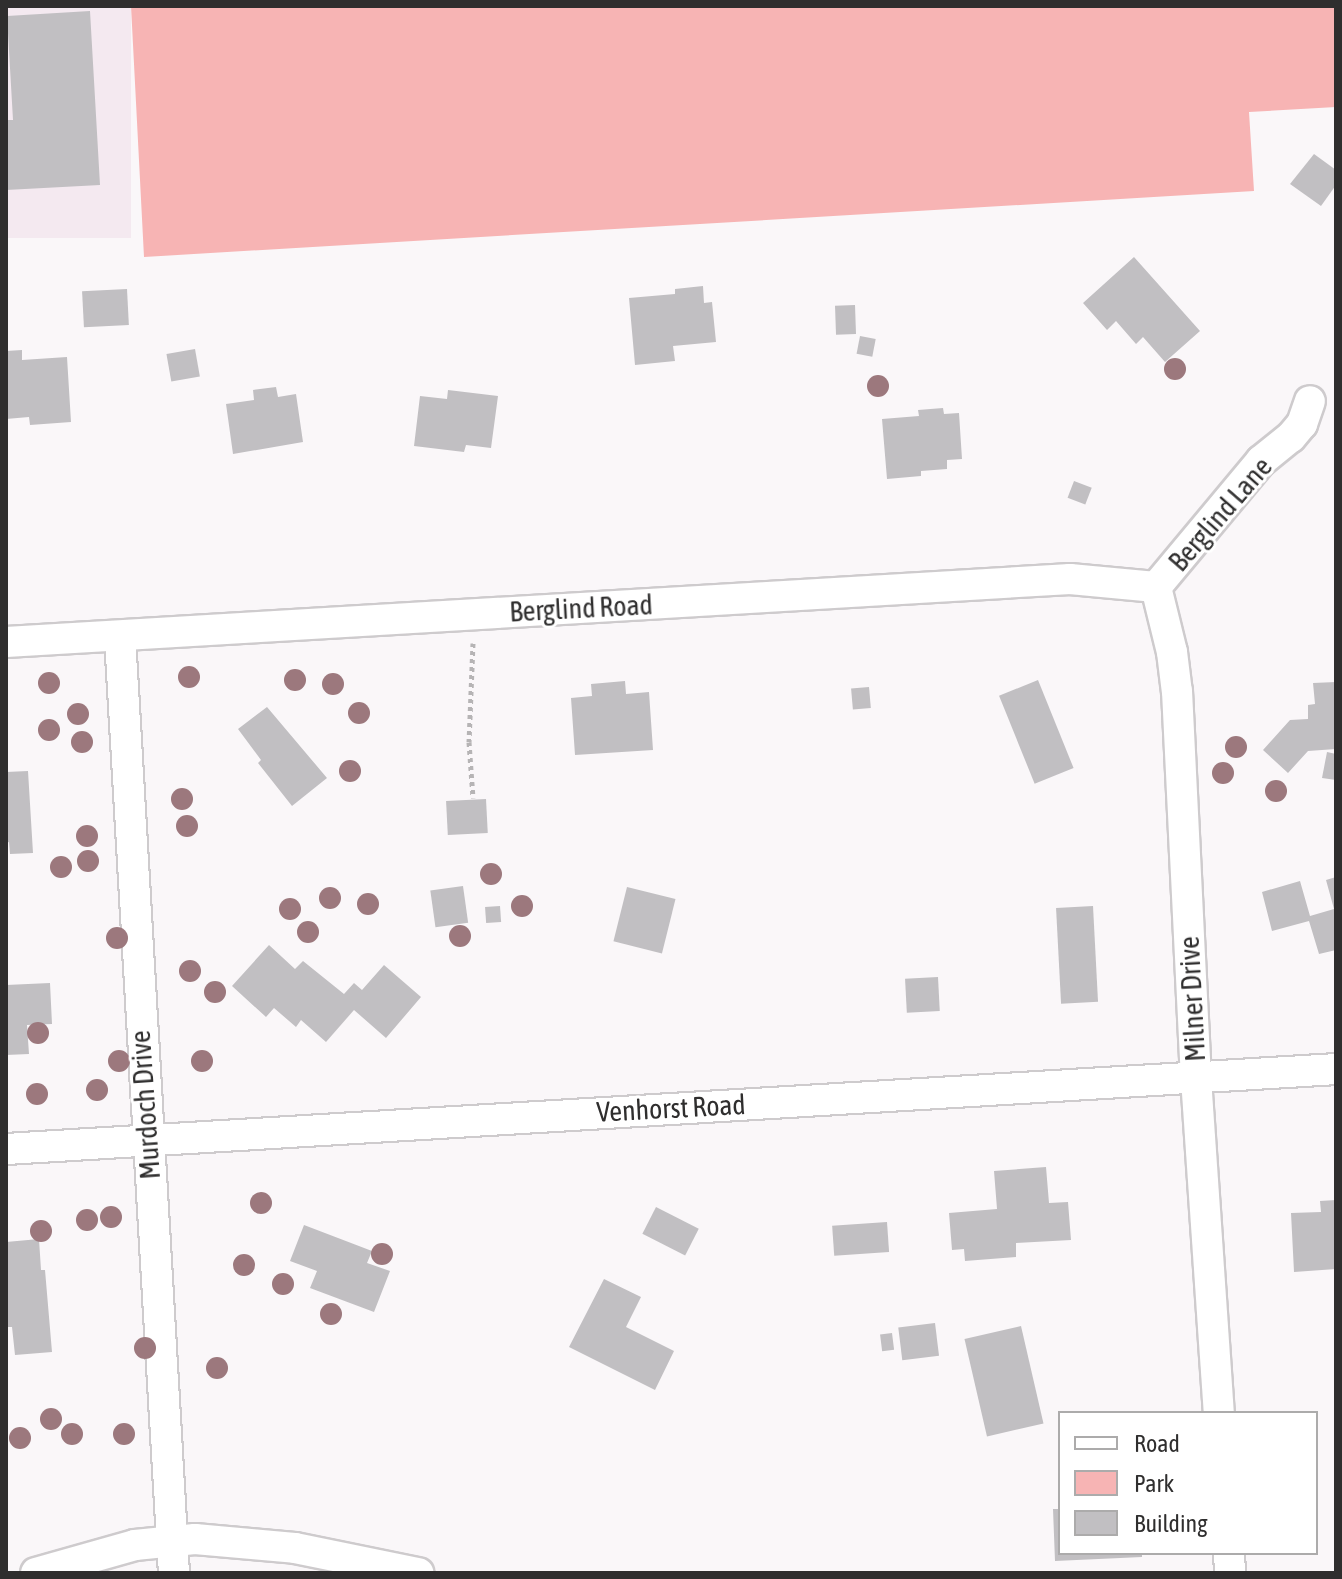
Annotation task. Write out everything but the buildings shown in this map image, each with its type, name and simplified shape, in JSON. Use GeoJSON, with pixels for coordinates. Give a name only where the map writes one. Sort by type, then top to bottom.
{"type":"FeatureCollection","features":[{"type":"Feature","properties":{"kind":"street","name":"Berglind Lane"},"geometry":{"type":"LineString","coordinates":[[1156,587],[1261,461],[1291,437],[1308,412],[1310,401]]}},
{"type":"Feature","properties":{"kind":"street","name":"Berglind Road"},"geometry":{"type":"LineString","coordinates":[[6,642],[1070,579],[1156,587]]}},
{"type":"Feature","properties":{"kind":"street","name":"Milner Drive"},"geometry":{"type":"LineString","coordinates":[[1156,587],[1172,652],[1177,691],[1196,1078],[1219,1411]]}},
{"type":"Feature","properties":{"kind":"street","name":"Murdoch Drive"},"geometry":{"type":"LineString","coordinates":[[120,637],[174,1573]]}},
{"type":"Feature","properties":{"kind":"street","name":"Venhorst Road"},"geometry":{"type":"LineString","coordinates":[[6,1149],[1336,1069]]}},
{"type":"Feature","properties":{"kind":"street"},"geometry":{"type":"LineString","coordinates":[[36,1573],[120,1548],[173,1540],[266,1544],[418,1573]]}},
{"type":"Feature","properties":{"kind":"path"},"geometry":{"type":"LineString","coordinates":[[472,615],[469,742],[473,798]]}},
{"type":"Feature","properties":{"kind":"shaded area"},"geometry":{"type":"Polygon","coordinates":[[[6,6],[131,6],[131,238],[6,238],[6,6]]]}},
{"type":"Feature","properties":{"kind":"green space"},"geometry":{"type":"Polygon","coordinates":[[[131,6],[1336,6],[1336,107],[1249,112],[1254,191],[144,257],[131,6]]]}}]}
